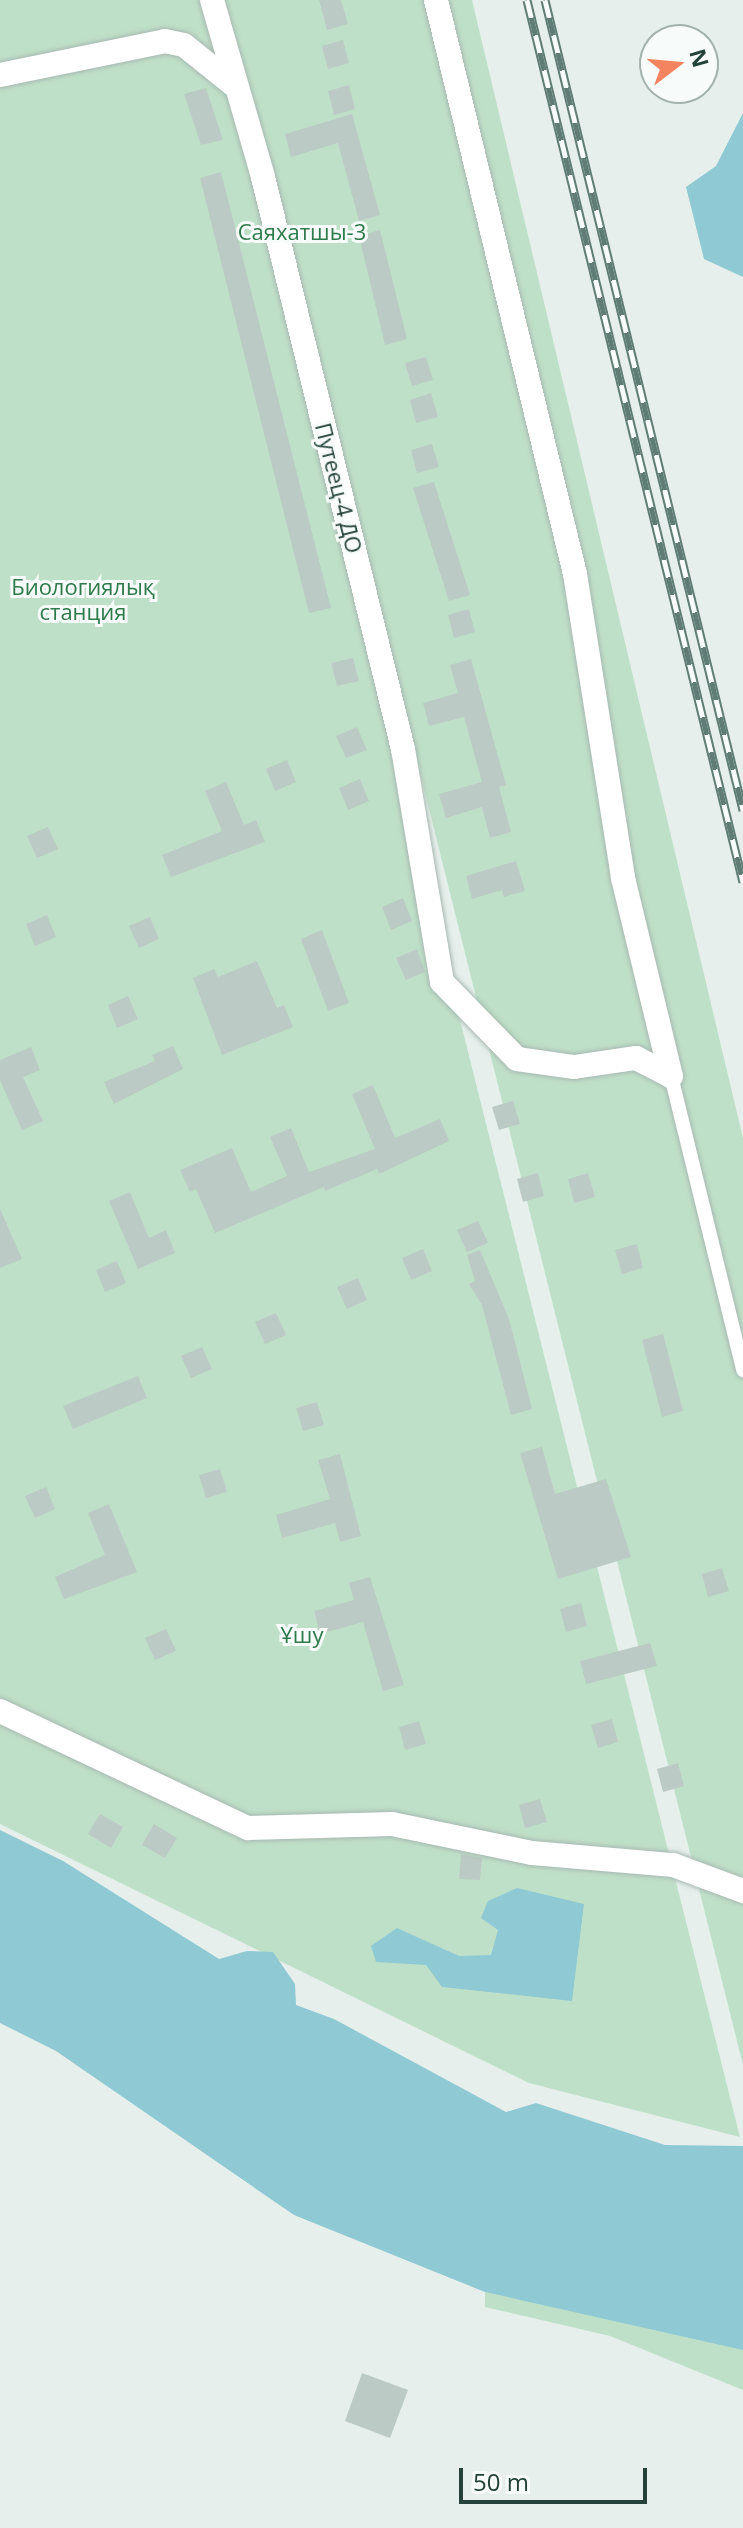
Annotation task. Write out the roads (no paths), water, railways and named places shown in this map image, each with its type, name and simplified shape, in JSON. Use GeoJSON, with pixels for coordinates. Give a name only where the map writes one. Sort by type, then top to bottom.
{"type":"FeatureCollection","features":[{"type":"Feature","properties":{"kind":"street","name":"Путеец-4 ДО"},"geometry":{"type":"LineString","coordinates":[[212,0],[263,177],[403,749],[442,982],[517,1059],[574,1067],[636,1058],[671,1076]]}},
{"type":"Feature","properties":{"kind":"street"},"geometry":{"type":"LineString","coordinates":[[436,0],[575,574],[623,878],[671,1076]]}},
{"type":"Feature","properties":{"kind":"street"},"geometry":{"type":"LineString","coordinates":[[0,75],[165,41],[184,45],[235,86]]}},
{"type":"Feature","properties":{"kind":"street"},"geometry":{"type":"LineString","coordinates":[[0,1711],[248,1828],[392,1824],[532,1853],[673,1865],[743,1891]]}},
{"type":"Feature","properties":{"kind":"lane"},"geometry":{"type":"LineString","coordinates":[[671,1076],[743,1370]]}},
{"type":"Feature","properties":{"kind":"water"},"geometry":{"type":"Polygon","coordinates":[[[743,113],[743,277],[704,259],[686,187],[716,166],[743,113]]]}},
{"type":"Feature","properties":{"kind":"water"},"geometry":{"type":"Polygon","coordinates":[[[0,1830],[63,1861],[219,1959],[247,1951],[273,1952],[295,1984],[296,2005],[334,2019],[506,2112],[536,2103],[665,2145],[743,2146],[743,2350],[485,2292],[294,2215],[56,2051],[0,2023],[0,1830]]]}},
{"type":"Feature","properties":{"kind":"water"},"geometry":{"type":"Polygon","coordinates":[[[517,1888],[584,1904],[572,2001],[442,1987],[426,1965],[376,1962],[371,1946],[397,1928],[459,1956],[491,1955],[498,1930],[481,1918],[488,1901],[517,1888]]]}},
{"type":"Feature","properties":{"kind":"railway"},"geometry":{"type":"LineString","coordinates":[[527,0],[743,882]]}},
{"type":"Feature","properties":{"kind":"railway"},"geometry":{"type":"LineString","coordinates":[[545,0],[743,810]]}},
{"type":"Feature","properties":{"kind":"park label","name":"Саяхатшы-3"},"geometry":{"type":"Point","coordinates":[302,232]}},
{"type":"Feature","properties":{"kind":"park label","name":"Биологиялық станция"},"geometry":{"type":"Point","coordinates":[83,598]}},
{"type":"Feature","properties":{"kind":"park label","name":"Ұшу"},"geometry":{"type":"Point","coordinates":[302,1635]}}]}
